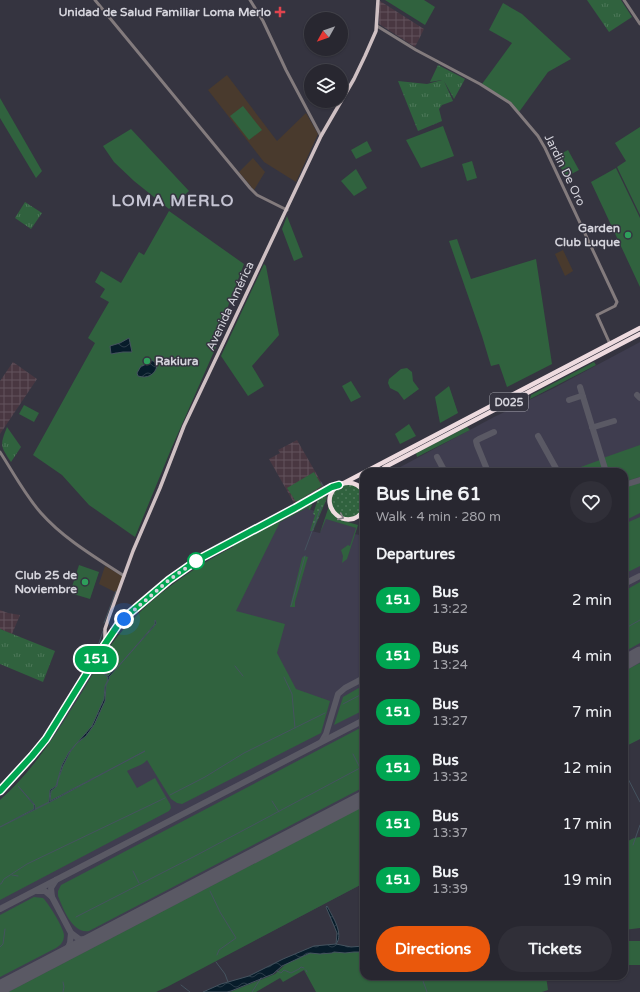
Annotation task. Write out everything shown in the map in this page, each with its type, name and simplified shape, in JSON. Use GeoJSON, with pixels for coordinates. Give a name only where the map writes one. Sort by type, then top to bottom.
{"type":"FeatureCollection","features":[{"type":"Feature","properties":{"kind":"highway","name":"D025"},"geometry":{"type":"LineString","coordinates":[[383,468],[588,358],[640,328]]}},
{"type":"Feature","properties":{"kind":"highway","name":"D025"},"geometry":{"type":"LineString","coordinates":[[371,468],[588,358],[640,334]]}},
{"type":"Feature","properties":{"kind":"highway","name":"D025"},"geometry":{"type":"LineString","coordinates":[[330,499],[333,491],[340,484],[360,474]]}},
{"type":"Feature","properties":{"kind":"highway"},"geometry":{"type":"LineString","coordinates":[[340,484],[353,483],[360,487]]}},
{"type":"Feature","properties":{"kind":"highway"},"geometry":{"type":"LineString","coordinates":[[330,499],[333,512],[340,517],[344,519],[356,518],[360,514]]}},
{"type":"Feature","properties":{"kind":"main road","name":"Avenida América"},"geometry":{"type":"LineString","coordinates":[[105,644],[106,625],[133,551],[186,422],[321,136],[357,74],[374,37],[377,26],[378,0]]}},
{"type":"Feature","properties":{"kind":"main road","name":"D025"},"geometry":{"type":"LineString","coordinates":[[0,791],[46,739],[109,638],[118,625],[134,609],[195,561],[340,484]]}},
{"type":"Feature","properties":{"kind":"main road"},"geometry":{"type":"LineString","coordinates":[[320,495],[326,494],[330,499]]}},
{"type":"Feature","properties":{"kind":"main road"},"geometry":{"type":"LineString","coordinates":[[106,625],[109,638]]}},
{"type":"Feature","properties":{"kind":"street"},"geometry":{"type":"LineString","coordinates":[[95,0],[250,188],[257,195],[287,210]]}},
{"type":"Feature","properties":{"kind":"street"},"geometry":{"type":"LineString","coordinates":[[250,0],[263,21],[286,70],[321,136]]}},
{"type":"Feature","properties":{"kind":"street"},"geometry":{"type":"LineString","coordinates":[[624,0],[640,24]]}},
{"type":"Feature","properties":{"kind":"street","name":"Jardin De Oro"},"geometry":{"type":"LineString","coordinates":[[377,26],[416,50],[480,84],[510,103],[538,136],[580,221],[617,304],[597,315],[610,344]]}},
{"type":"Feature","properties":{"kind":"street"},"geometry":{"type":"LineString","coordinates":[[0,452],[33,504],[51,524],[78,545],[124,576]]}},
{"type":"Feature","properties":{"kind":"shaded area"},"geometry":{"type":"Polygon","coordinates":[[[380,1],[424,29],[415,47],[379,24],[380,1]]]}},
{"type":"Feature","properties":{"kind":"shaded area"},"geometry":{"type":"Polygon","coordinates":[[[227,75],[277,141],[306,113],[318,134],[296,182],[264,162],[208,90],[227,75]]]}},
{"type":"Feature","properties":{"kind":"shaded area"},"geometry":{"type":"Polygon","coordinates":[[[253,158],[265,172],[254,190],[239,172],[253,158]]]}},
{"type":"Feature","properties":{"kind":"shaded area"},"geometry":{"type":"Polygon","coordinates":[[[563,250],[573,271],[565,276],[555,254],[563,250]]]}},
{"type":"Feature","properties":{"kind":"shaded area"},"geometry":{"type":"Polygon","coordinates":[[[640,342],[640,739],[628,745],[628,468],[398,468],[494,417],[554,388],[640,342]]]}},
{"type":"Feature","properties":{"kind":"shaded area"},"geometry":{"type":"Polygon","coordinates":[[[13,362],[37,379],[0,434],[0,381],[13,362]]]}},
{"type":"Feature","properties":{"kind":"shaded area"},"geometry":{"type":"Polygon","coordinates":[[[297,440],[324,487],[294,503],[269,459],[280,453],[278,450],[297,440]]]}},
{"type":"Feature","properties":{"kind":"shaded area"},"geometry":{"type":"Polygon","coordinates":[[[309,507],[308,509],[315,511],[311,531],[320,533],[325,518],[357,528],[355,534],[360,535],[360,885],[156,992],[0,992],[0,800],[18,783],[42,754],[106,652],[124,629],[137,615],[167,589],[203,563],[309,507]]]}},
{"type":"Feature","properties":{"kind":"shaded area"},"geometry":{"type":"Polygon","coordinates":[[[105,566],[124,577],[117,593],[99,584],[105,566]]]}},
{"type":"Feature","properties":{"kind":"shaded area"},"geometry":{"type":"Polygon","coordinates":[[[0,610],[20,615],[12,634],[0,629],[0,610]]]}},
{"type":"Feature","properties":{"kind":"green space"},"geometry":{"type":"Polygon","coordinates":[[[385,0],[424,0],[435,7],[425,25],[385,0]]]}},
{"type":"Feature","properties":{"kind":"green space"},"geometry":{"type":"Polygon","coordinates":[[[587,0],[621,0],[632,17],[609,32],[587,0]]]}},
{"type":"Feature","properties":{"kind":"green space"},"geometry":{"type":"Polygon","coordinates":[[[503,3],[522,14],[571,59],[548,72],[519,112],[512,103],[482,84],[512,43],[489,30],[503,3]]]}},
{"type":"Feature","properties":{"kind":"green space"},"geometry":{"type":"Polygon","coordinates":[[[438,65],[465,79],[454,99],[444,81],[453,101],[442,105],[439,109],[442,121],[418,131],[398,81],[427,84],[442,80],[430,82],[438,65]]]}},
{"type":"Feature","properties":{"kind":"green space"},"geometry":{"type":"Polygon","coordinates":[[[0,98],[42,171],[36,178],[0,118],[0,98]]]}},
{"type":"Feature","properties":{"kind":"green space"},"geometry":{"type":"Polygon","coordinates":[[[243,106],[262,130],[249,140],[230,116],[243,106]]]}},
{"type":"Feature","properties":{"kind":"green space"},"geometry":{"type":"Polygon","coordinates":[[[443,126],[454,156],[421,168],[406,140],[443,126]]]}},
{"type":"Feature","properties":{"kind":"green space"},"geometry":{"type":"Polygon","coordinates":[[[640,127],[640,215],[617,167],[626,161],[615,143],[640,127]]]}},
{"type":"Feature","properties":{"kind":"green space"},"geometry":{"type":"Polygon","coordinates":[[[131,129],[189,191],[169,209],[134,181],[114,162],[103,146],[131,129]]]}},
{"type":"Feature","properties":{"kind":"green space"},"geometry":{"type":"Polygon","coordinates":[[[367,141],[372,151],[356,159],[351,150],[367,141]]]}},
{"type":"Feature","properties":{"kind":"green space"},"geometry":{"type":"Polygon","coordinates":[[[568,150],[579,170],[566,177],[555,157],[568,150]]]}},
{"type":"Feature","properties":{"kind":"green space"},"geometry":{"type":"Polygon","coordinates":[[[472,161],[477,178],[467,181],[462,164],[472,161]]]}},
{"type":"Feature","properties":{"kind":"green space","name":"Garden Club Luque"},"geometry":{"type":"Polygon","coordinates":[[[616,168],[640,218],[640,287],[591,182],[616,168]]]}},
{"type":"Feature","properties":{"kind":"green space"},"geometry":{"type":"Polygon","coordinates":[[[356,169],[367,188],[354,196],[341,181],[356,169]]]}},
{"type":"Feature","properties":{"kind":"green space"},"geometry":{"type":"Polygon","coordinates":[[[25,202],[42,213],[31,229],[15,218],[25,202]]]}},
{"type":"Feature","properties":{"kind":"green space","name":"Rakiura"},"geometry":{"type":"Polygon","coordinates":[[[169,211],[244,264],[213,346],[216,347],[172,447],[135,537],[89,505],[62,475],[33,455],[95,343],[88,338],[109,302],[100,297],[105,289],[95,282],[101,271],[121,283],[139,252],[144,255],[169,211]]]}},
{"type":"Feature","properties":{"kind":"green space"},"geometry":{"type":"Polygon","coordinates":[[[287,216],[303,257],[294,261],[282,229],[287,216]]]}},
{"type":"Feature","properties":{"kind":"green space"},"geometry":{"type":"Polygon","coordinates":[[[457,239],[471,279],[536,259],[552,364],[507,387],[499,364],[491,366],[449,241],[457,239]]]}},
{"type":"Feature","properties":{"kind":"green space"},"geometry":{"type":"Polygon","coordinates":[[[264,264],[266,266],[279,335],[252,366],[264,386],[248,396],[221,356],[264,264]]]}},
{"type":"Feature","properties":{"kind":"green space"},"geometry":{"type":"Polygon","coordinates":[[[594,362],[596,365],[530,399],[531,395],[594,362]]]}},
{"type":"Feature","properties":{"kind":"green space"},"geometry":{"type":"Polygon","coordinates":[[[407,368],[412,372],[413,381],[419,389],[404,400],[398,392],[390,388],[388,383],[389,379],[401,369],[407,368]]]}},
{"type":"Feature","properties":{"kind":"green space"},"geometry":{"type":"Polygon","coordinates":[[[351,381],[361,397],[351,402],[342,386],[351,381]]]}},
{"type":"Feature","properties":{"kind":"green space"},"geometry":{"type":"Polygon","coordinates":[[[449,386],[458,413],[440,423],[435,397],[449,386]]]}},
{"type":"Feature","properties":{"kind":"green space"},"geometry":{"type":"Polygon","coordinates":[[[24,405],[39,413],[34,422],[19,414],[24,405]]]}},
{"type":"Feature","properties":{"kind":"green space"},"geometry":{"type":"Polygon","coordinates":[[[409,424],[416,436],[400,444],[395,434],[409,424]]]}},
{"type":"Feature","properties":{"kind":"green space"},"geometry":{"type":"Polygon","coordinates":[[[7,427],[21,447],[11,462],[2,445],[7,427]]]}},
{"type":"Feature","properties":{"kind":"green space"},"geometry":{"type":"Polygon","coordinates":[[[467,427],[470,430],[417,457],[416,453],[467,427]]]}},
{"type":"Feature","properties":{"kind":"green space"},"geometry":{"type":"Polygon","coordinates":[[[640,445],[640,477],[628,481],[628,468],[606,468],[603,458],[640,445]]]}},
{"type":"Feature","properties":{"kind":"green space"},"geometry":{"type":"Polygon","coordinates":[[[600,460],[603,468],[578,468],[600,460]]]}},
{"type":"Feature","properties":{"kind":"green space"},"geometry":{"type":"Polygon","coordinates":[[[314,472],[322,486],[296,502],[287,488],[314,472]]]}},
{"type":"Feature","properties":{"kind":"green space"},"geometry":{"type":"Polygon","coordinates":[[[640,482],[640,513],[628,519],[628,486],[640,482]]]}},
{"type":"Feature","properties":{"kind":"green space"},"geometry":{"type":"Polygon","coordinates":[[[348,484],[360,489],[360,513],[348,518],[336,513],[331,501],[336,489],[348,484]]]}},
{"type":"Feature","properties":{"kind":"green space"},"geometry":{"type":"Polygon","coordinates":[[[326,496],[327,498],[313,531],[310,531],[315,515],[313,514],[318,499],[326,496]]]}},
{"type":"Feature","properties":{"kind":"green space"},"geometry":{"type":"Polygon","coordinates":[[[311,501],[312,505],[310,510],[308,509],[309,507],[280,522],[236,611],[285,624],[277,653],[296,689],[330,701],[321,733],[182,804],[171,799],[147,760],[127,771],[137,788],[155,778],[170,804],[171,808],[169,811],[0,900],[0,800],[25,775],[46,748],[111,645],[137,615],[152,601],[183,577],[199,566],[233,547],[231,543],[311,501]]]}},
{"type":"Feature","properties":{"kind":"green space"},"geometry":{"type":"Polygon","coordinates":[[[329,506],[344,521],[358,525],[347,559],[342,563],[343,556],[341,550],[348,545],[350,546],[356,528],[326,519],[320,533],[329,506]]]}},
{"type":"Feature","properties":{"kind":"green space"},"geometry":{"type":"Polygon","coordinates":[[[640,517],[640,566],[628,572],[628,522],[640,517]]]}},
{"type":"Feature","properties":{"kind":"green space"},"geometry":{"type":"Polygon","coordinates":[[[304,556],[308,557],[295,602],[295,607],[290,607],[302,558],[304,556]]]}},
{"type":"Feature","properties":{"kind":"green space","name":"Club 25 de Noviembre"},"geometry":{"type":"Polygon","coordinates":[[[79,565],[99,572],[90,599],[70,593],[79,565]]]}},
{"type":"Feature","properties":{"kind":"green space"},"geometry":{"type":"Polygon","coordinates":[[[640,582],[640,643],[628,650],[628,589],[640,582]]]}},
{"type":"Feature","properties":{"kind":"green space"},"geometry":{"type":"Polygon","coordinates":[[[0,629],[55,651],[43,682],[0,664],[0,629]]]}},
{"type":"Feature","properties":{"kind":"green space"},"geometry":{"type":"Polygon","coordinates":[[[640,663],[640,739],[628,745],[628,669],[640,663]]]}},
{"type":"Feature","properties":{"kind":"green space"},"geometry":{"type":"Polygon","coordinates":[[[360,687],[360,712],[334,725],[343,697],[360,687]]]}},
{"type":"Feature","properties":{"kind":"green space"},"geometry":{"type":"Polygon","coordinates":[[[360,728],[360,789],[89,931],[83,931],[78,928],[69,919],[58,896],[58,891],[61,885],[360,728]]]}},
{"type":"Feature","properties":{"kind":"green space"},"geometry":{"type":"Polygon","coordinates":[[[360,808],[360,885],[167,987],[156,992],[8,992],[360,808]]]}},
{"type":"Feature","properties":{"kind":"green space"},"geometry":{"type":"Polygon","coordinates":[[[640,837],[640,928],[628,930],[628,841],[640,837]]]}},
{"type":"Feature","properties":{"kind":"green space"},"geometry":{"type":"Polygon","coordinates":[[[34,897],[43,898],[52,910],[63,931],[63,941],[56,948],[0,977],[0,915],[34,897]]]}},
{"type":"Feature","properties":{"kind":"green space"},"geometry":{"type":"Polygon","coordinates":[[[628,941],[640,941],[640,965],[628,965],[628,941]]]}},
{"type":"Feature","properties":{"kind":"green space"},"geometry":{"type":"Polygon","coordinates":[[[311,951],[360,951],[360,980],[547,980],[548,990],[542,992],[316,992],[304,970],[283,982],[280,978],[256,992],[230,992],[275,974],[288,962],[311,951]]]}},
{"type":"Feature","properties":{"kind":"water"},"geometry":{"type":"Polygon","coordinates":[[[129,338],[132,352],[111,354],[110,346],[129,338]]]}},
{"type":"Feature","properties":{"kind":"water"},"geometry":{"type":"Polygon","coordinates":[[[148,361],[154,361],[157,366],[154,372],[147,377],[138,376],[137,373],[141,366],[147,364],[148,361]]]}},
{"type":"Feature","properties":{"kind":"water"},"geometry":{"type":"Polygon","coordinates":[[[155,620],[156,624],[109,677],[109,679],[106,685],[105,701],[94,725],[86,736],[76,744],[92,726],[104,699],[105,686],[108,680],[107,676],[98,670],[99,666],[100,670],[108,676],[114,669],[104,660],[105,658],[116,669],[155,624],[155,620]]]}},
{"type":"Feature","properties":{"kind":"water"},"geometry":{"type":"Polygon","coordinates":[[[76,745],[70,752],[63,766],[57,786],[51,791],[50,801],[145,751],[50,802],[0,827],[34,809],[34,805],[18,786],[35,805],[35,809],[49,802],[50,790],[56,786],[62,765],[69,752],[76,745]]]}},
{"type":"Feature","properties":{"kind":"water"},"geometry":{"type":"Polygon","coordinates":[[[327,906],[337,925],[339,935],[336,944],[337,933],[326,907],[327,906]]]}},
{"type":"Feature","properties":{"kind":"water"},"geometry":{"type":"Polygon","coordinates":[[[336,944],[351,947],[360,946],[360,952],[310,953],[282,966],[273,974],[231,991],[203,992],[221,984],[249,976],[314,946],[336,944]]]}},
{"type":"Feature","properties":{"kind":"waterway"},"geometry":{"type":"LineString","coordinates":[[321,482],[324,488]]}},
{"type":"Feature","properties":{"kind":"waterway"},"geometry":{"type":"LineString","coordinates":[[305,550],[321,507]]}},
{"type":"Feature","properties":{"kind":"waterway"},"geometry":{"type":"LineString","coordinates":[[204,552],[221,542]]}},
{"type":"Feature","properties":{"kind":"waterway"},"geometry":{"type":"LineString","coordinates":[[291,606],[305,556]]}},
{"type":"Feature","properties":{"kind":"waterway"},"geometry":{"type":"LineString","coordinates":[[104,623],[116,591]]}},
{"type":"Feature","properties":{"kind":"waterway"},"geometry":{"type":"LineString","coordinates":[[628,627],[640,620]]}},
{"type":"Feature","properties":{"kind":"waterway"},"geometry":{"type":"LineString","coordinates":[[96,652],[103,631]]}},
{"type":"Feature","properties":{"kind":"waterway"},"geometry":{"type":"LineString","coordinates":[[90,664],[93,658]]}},
{"type":"Feature","properties":{"kind":"waterway"},"geometry":{"type":"LineString","coordinates":[[235,666],[243,676]]}},
{"type":"Feature","properties":{"kind":"waterway"},"geometry":{"type":"LineString","coordinates":[[284,677],[292,694],[295,728]]}},
{"type":"Feature","properties":{"kind":"waterway"},"geometry":{"type":"LineString","coordinates":[[343,704],[360,695]]}},
{"type":"Feature","properties":{"kind":"waterway"},"geometry":{"type":"LineString","coordinates":[[170,795],[205,777],[244,753],[325,713]]}},
{"type":"Feature","properties":{"kind":"waterway"},"geometry":{"type":"LineString","coordinates":[[37,747],[52,727]]}},
{"type":"Feature","properties":{"kind":"waterway"},"geometry":{"type":"LineString","coordinates":[[0,787],[35,749]]}},
{"type":"Feature","properties":{"kind":"waterway"},"geometry":{"type":"LineString","coordinates":[[76,917],[197,855],[360,768],[353,754]]}},
{"type":"Feature","properties":{"kind":"waterway"},"geometry":{"type":"LineString","coordinates":[[628,779],[640,802]]}},
{"type":"Feature","properties":{"kind":"waterway"},"geometry":{"type":"LineString","coordinates":[[0,884],[4,879],[27,864],[165,798]]}},
{"type":"Feature","properties":{"kind":"waterway"},"geometry":{"type":"LineString","coordinates":[[272,801],[279,812]]}},
{"type":"Feature","properties":{"kind":"waterway"},"geometry":{"type":"LineString","coordinates":[[633,845],[640,825]]}},
{"type":"Feature","properties":{"kind":"waterway"},"geometry":{"type":"LineString","coordinates":[[133,871],[139,883]]}},
{"type":"Feature","properties":{"kind":"waterway"},"geometry":{"type":"LineString","coordinates":[[12,875],[18,876]]}},
{"type":"Feature","properties":{"kind":"waterway"},"geometry":{"type":"LineString","coordinates":[[210,891],[220,912],[236,938],[219,950],[217,955]]}},
{"type":"Feature","properties":{"kind":"waterway"},"geometry":{"type":"LineString","coordinates":[[0,947],[3,944],[5,929]]}},
{"type":"Feature","properties":{"kind":"waterway"},"geometry":{"type":"LineString","coordinates":[[216,962],[225,974],[228,982]]}},
{"type":"Feature","properties":{"kind":"waterway"},"geometry":{"type":"LineString","coordinates":[[277,971],[281,973],[284,970],[291,973],[301,967],[304,968]]}},
{"type":"Feature","properties":{"kind":"waterway"},"geometry":{"type":"LineString","coordinates":[[252,992],[261,978]]}},
{"type":"Feature","properties":{"kind":"waterway"},"geometry":{"type":"LineString","coordinates":[[423,981],[427,992]]}},
{"type":"Feature","properties":{"kind":"waterway"},"geometry":{"type":"LineString","coordinates":[[63,982],[63,992]]}},
{"type":"Feature","properties":{"kind":"waterway"},"geometry":{"type":"LineString","coordinates":[[181,985],[190,992]]}},
{"type":"Feature","properties":{"kind":"taxiway"},"geometry":{"type":"LineString","coordinates":[[580,387],[605,468]]}},
{"type":"Feature","properties":{"kind":"taxiway"},"geometry":{"type":"LineString","coordinates":[[637,395],[640,398]]}},
{"type":"Feature","properties":{"kind":"taxiway"},"geometry":{"type":"LineString","coordinates":[[569,400],[581,396],[583,397]]}},
{"type":"Feature","properties":{"kind":"taxiway"},"geometry":{"type":"LineString","coordinates":[[592,427],[614,421]]}},
{"type":"Feature","properties":{"kind":"taxiway"},"geometry":{"type":"LineString","coordinates":[[486,468],[476,441],[494,432]]}},
{"type":"Feature","properties":{"kind":"taxiway"},"geometry":{"type":"LineString","coordinates":[[538,436],[556,468]]}},
{"type":"Feature","properties":{"kind":"taxiway"},"geometry":{"type":"LineString","coordinates":[[437,457],[443,468]]}},
{"type":"Feature","properties":{"kind":"taxiway"},"geometry":{"type":"LineString","coordinates":[[628,484],[640,480]]}},
{"type":"Feature","properties":{"kind":"taxiway"},"geometry":{"type":"LineString","coordinates":[[628,582],[640,576]]}},
{"type":"Feature","properties":{"kind":"taxiway"},"geometry":{"type":"LineString","coordinates":[[322,741],[326,734],[338,694],[345,688],[360,680]]}},
{"type":"Feature","properties":{"kind":"taxiway"},"geometry":{"type":"LineString","coordinates":[[0,909],[360,722]]}},
{"type":"Feature","properties":{"kind":"taxiway"},"geometry":{"type":"LineString","coordinates":[[37,891],[45,891],[52,897],[51,888],[56,880]]}},
{"type":"Feature","properties":{"kind":"taxiway"},"geometry":{"type":"LineString","coordinates":[[52,897],[71,933]]}},
{"type":"Feature","properties":{"kind":"taxiway"},"geometry":{"type":"LineString","coordinates":[[65,954],[70,943],[71,933],[79,939],[92,940]]}},
{"type":"Feature","properties":{"kind":"runway"},"geometry":{"type":"LineString","coordinates":[[628,661],[640,654]]}},
{"type":"Feature","properties":{"kind":"runway"},"geometry":{"type":"LineString","coordinates":[[0,988],[360,800]]}},
{"type":"Feature","properties":{"kind":"bus line","name":"151"},"geometry":{"type":"LineString","coordinates":[[0,791],[37,751],[46,739],[112,633],[130,613],[183,569],[199,559],[320,495],[332,487],[339,485]]}},
{"type":"Feature","properties":{"kind":"place","name":"Unidad de Salud Familiar Loma Merlo"},"geometry":{"type":"Point","coordinates":[280,12]}},
{"type":"Feature","properties":{"kind":"place","name":"Garden Club Luque"},"geometry":{"type":"Point","coordinates":[628,235]}},
{"type":"Feature","properties":{"kind":"place","name":"Rakiura"},"geometry":{"type":"Point","coordinates":[147,361]}},
{"type":"Feature","properties":{"kind":"place","name":"Club 25 de Noviembre"},"geometry":{"type":"Point","coordinates":[85,582]}},
{"type":"Feature","properties":{"kind":"district","name":"LOMA MERLO"},"geometry":{"type":"Point","coordinates":[173,201]}},
{"type":"Feature","properties":{"kind":"route"},"geometry":{"type":"LineString","coordinates":[[124,619],[169,580],[196,561]]}}]}
